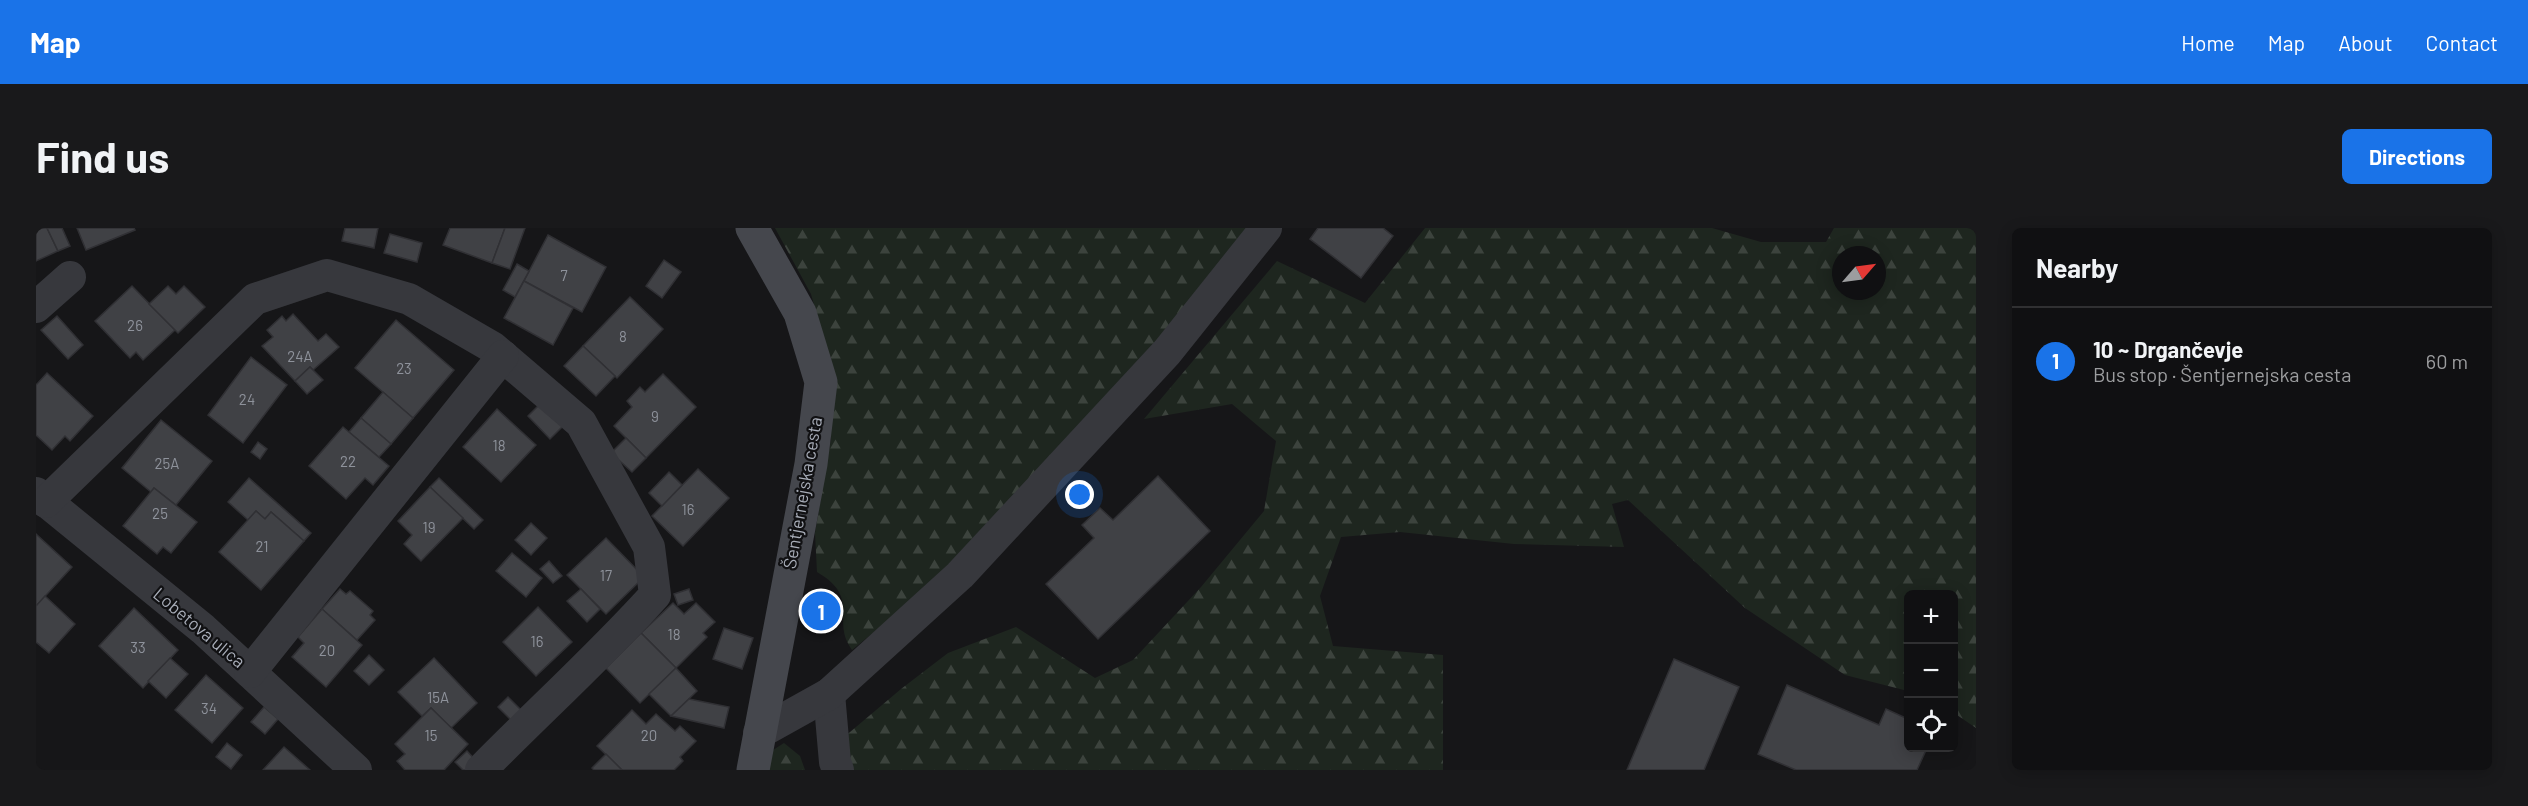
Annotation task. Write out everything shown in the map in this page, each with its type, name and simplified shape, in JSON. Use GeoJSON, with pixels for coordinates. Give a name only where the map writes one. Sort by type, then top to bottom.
{"type":"FeatureCollection","features":[{"type":"Feature","properties":{"kind":"main road","name":"Šentjernejska cesta"},"geometry":{"type":"LineString","coordinates":[[752,228],[800,313],[820,382],[811,464],[753,770]]}},
{"type":"Feature","properties":{"kind":"street"},"geometry":{"type":"LineString","coordinates":[[759,732],[829,694],[960,576],[1167,352],[1266,228]]}},
{"type":"Feature","properties":{"kind":"street"},"geometry":{"type":"LineString","coordinates":[[41,498],[255,299],[327,274],[409,299],[492,347],[582,423],[649,547],[655,595],[612,642],[481,770]]}},
{"type":"Feature","properties":{"kind":"street"},"geometry":{"type":"LineString","coordinates":[[36,307],[70,277]]}},
{"type":"Feature","properties":{"kind":"street"},"geometry":{"type":"LineString","coordinates":[[250,672],[503,356]]}},
{"type":"Feature","properties":{"kind":"street","name":"Lobetova ulica"},"geometry":{"type":"LineString","coordinates":[[41,498],[203,629],[356,770]]}},
{"type":"Feature","properties":{"kind":"street"},"geometry":{"type":"LineString","coordinates":[[829,694],[835,762],[838,770]]}},
{"type":"Feature","properties":{"kind":"green space"},"geometry":{"type":"Polygon","coordinates":[[[775,228],[1253,228],[1181,326],[935,582],[852,650],[846,639],[842,600],[838,591],[831,582],[817,572],[815,533],[831,439],[831,385],[825,343],[811,294],[775,228]]]}},
{"type":"Feature","properties":{"kind":"green space"},"geometry":{"type":"Polygon","coordinates":[[[1425,228],[1712,228],[1761,242],[1826,242],[1834,228],[1976,228],[1976,728],[1958,716],[1958,590],[1904,590],[1904,690],[1845,675],[1745,608],[1628,500],[1612,504],[1624,547],[1514,544],[1400,532],[1341,537],[1320,596],[1333,646],[1443,655],[1443,770],[845,770],[837,743],[948,653],[1016,627],[1095,678],[1133,660],[1201,587],[1264,511],[1276,441],[1232,404],[1144,419],[1277,261],[1365,303],[1425,228]]]}},
{"type":"Feature","properties":{"kind":"green space"},"geometry":{"type":"Polygon","coordinates":[[[784,743],[800,756],[805,770],[767,770],[770,752],[784,743]]]}},
{"type":"Feature","properties":{"kind":"building"},"geometry":{"type":"Polygon","coordinates":[[[36,228],[47,228],[58,251],[36,261],[36,228]]]}},
{"type":"Feature","properties":{"kind":"building"},"geometry":{"type":"Polygon","coordinates":[[[47,228],[62,228],[70,246],[58,251],[47,228]]]}},
{"type":"Feature","properties":{"kind":"building"},"geometry":{"type":"Polygon","coordinates":[[[77,228],[134,228],[135,230],[86,250],[77,228]]]}},
{"type":"Feature","properties":{"kind":"building"},"geometry":{"type":"Polygon","coordinates":[[[345,228],[378,228],[374,248],[342,241],[345,228]]]}},
{"type":"Feature","properties":{"kind":"building"},"geometry":{"type":"Polygon","coordinates":[[[450,228],[505,228],[492,263],[443,245],[450,228]]]}},
{"type":"Feature","properties":{"kind":"building"},"geometry":{"type":"Polygon","coordinates":[[[505,228],[525,228],[510,269],[492,263],[505,228]]]}},
{"type":"Feature","properties":{"kind":"building"},"geometry":{"type":"Polygon","coordinates":[[[1318,228],[1383,228],[1393,236],[1361,278],[1310,239],[1318,228]]]}},
{"type":"Feature","properties":{"kind":"building"},"geometry":{"type":"Polygon","coordinates":[[[390,234],[422,243],[417,262],[384,253],[390,234]]]}},
{"type":"Feature","properties":{"kind":"building"},"geometry":{"type":"Polygon","coordinates":[[[548,235],[606,267],[582,312],[524,281],[548,235]]]}},
{"type":"Feature","properties":{"kind":"building"},"geometry":{"type":"Polygon","coordinates":[[[664,260],[681,272],[662,298],[646,286],[664,260]]]}},
{"type":"Feature","properties":{"kind":"building"},"geometry":{"type":"Polygon","coordinates":[[[517,264],[529,271],[515,297],[503,290],[517,264]]]}},
{"type":"Feature","properties":{"kind":"building"},"geometry":{"type":"Polygon","coordinates":[[[524,281],[573,308],[553,345],[504,318],[524,281]]]}},
{"type":"Feature","properties":{"kind":"building"},"geometry":{"type":"Polygon","coordinates":[[[132,286],[175,330],[143,360],[136,352],[130,358],[95,321],[132,286]]]}},
{"type":"Feature","properties":{"kind":"building"},"geometry":{"type":"Polygon","coordinates":[[[168,286],[176,294],[184,286],[205,307],[178,333],[149,304],[168,286]]]}},
{"type":"Feature","properties":{"kind":"building"},"geometry":{"type":"Polygon","coordinates":[[[630,297],[663,329],[617,378],[583,346],[630,297]]]}},
{"type":"Feature","properties":{"kind":"building"},"geometry":{"type":"Polygon","coordinates":[[[293,314],[318,341],[326,334],[339,347],[313,370],[310,367],[295,381],[262,346],[273,337],[267,330],[282,316],[286,321],[293,314]]]}},
{"type":"Feature","properties":{"kind":"building"},"geometry":{"type":"Polygon","coordinates":[[[57,316],[83,345],[68,359],[41,330],[57,316]]]}},
{"type":"Feature","properties":{"kind":"building"},"geometry":{"type":"Polygon","coordinates":[[[396,320],[454,370],[413,418],[355,368],[396,320]]]}},
{"type":"Feature","properties":{"kind":"building"},"geometry":{"type":"Polygon","coordinates":[[[583,346],[615,376],[596,396],[564,366],[583,346]]]}},
{"type":"Feature","properties":{"kind":"building"},"geometry":{"type":"Polygon","coordinates":[[[251,357],[287,385],[243,443],[208,415],[251,357]]]}},
{"type":"Feature","properties":{"kind":"building"},"geometry":{"type":"Polygon","coordinates":[[[310,367],[323,380],[307,394],[295,381],[310,367]]]}},
{"type":"Feature","properties":{"kind":"building"},"geometry":{"type":"Polygon","coordinates":[[[47,373],[93,416],[70,441],[65,436],[52,450],[36,435],[36,385],[47,373]]]}},
{"type":"Feature","properties":{"kind":"building"},"geometry":{"type":"Polygon","coordinates":[[[663,374],[696,407],[646,458],[614,426],[632,407],[627,401],[640,387],[645,392],[663,374]]]}},
{"type":"Feature","properties":{"kind":"building"},"geometry":{"type":"Polygon","coordinates":[[[383,392],[413,418],[391,444],[361,418],[383,392]]]}},
{"type":"Feature","properties":{"kind":"building"},"geometry":{"type":"Polygon","coordinates":[[[541,403],[563,426],[550,439],[528,416],[541,403]]]}},
{"type":"Feature","properties":{"kind":"building"},"geometry":{"type":"Polygon","coordinates":[[[497,409],[536,445],[501,482],[463,447],[497,409]]]}},
{"type":"Feature","properties":{"kind":"building"},"geometry":{"type":"Polygon","coordinates":[[[361,418],[391,444],[379,457],[349,432],[361,418]]]}},
{"type":"Feature","properties":{"kind":"building"},"geometry":{"type":"Polygon","coordinates":[[[161,420],[212,461],[176,505],[154,488],[151,492],[122,468],[161,420]]]}},
{"type":"Feature","properties":{"kind":"building"},"geometry":{"type":"Polygon","coordinates":[[[343,427],[389,466],[373,485],[365,478],[346,499],[309,466],[343,427]]]}},
{"type":"Feature","properties":{"kind":"building"},"geometry":{"type":"Polygon","coordinates":[[[626,438],[646,458],[632,472],[611,453],[626,438]]]}},
{"type":"Feature","properties":{"kind":"building"},"geometry":{"type":"Polygon","coordinates":[[[258,442],[267,449],[260,459],[251,452],[258,442]]]}},
{"type":"Feature","properties":{"kind":"building"},"geometry":{"type":"Polygon","coordinates":[[[698,469],[729,498],[683,546],[652,516],[698,469]]]}},
{"type":"Feature","properties":{"kind":"building"},"geometry":{"type":"Polygon","coordinates":[[[669,472],[682,485],[662,506],[649,493],[669,472]]]}},
{"type":"Feature","properties":{"kind":"building"},"geometry":{"type":"Polygon","coordinates":[[[1158,476],[1210,531],[1098,639],[1046,584],[1094,538],[1082,525],[1100,508],[1113,520],[1158,476]]]}},
{"type":"Feature","properties":{"kind":"building"},"geometry":{"type":"Polygon","coordinates":[[[249,478],[311,533],[304,541],[271,512],[265,519],[256,511],[248,520],[228,502],[249,478]]]}},
{"type":"Feature","properties":{"kind":"building"},"geometry":{"type":"Polygon","coordinates":[[[439,478],[483,520],[474,529],[430,487],[439,478]]]}},
{"type":"Feature","properties":{"kind":"building"},"geometry":{"type":"Polygon","coordinates":[[[430,487],[463,518],[421,561],[404,544],[412,535],[398,521],[430,487]]]}},
{"type":"Feature","properties":{"kind":"building"},"geometry":{"type":"Polygon","coordinates":[[[154,488],[197,522],[171,553],[163,547],[157,554],[123,526],[154,488]]]}},
{"type":"Feature","properties":{"kind":"building"},"geometry":{"type":"Polygon","coordinates":[[[256,511],[265,519],[271,512],[304,541],[261,590],[219,552],[256,511]]]}},
{"type":"Feature","properties":{"kind":"building"},"geometry":{"type":"Polygon","coordinates":[[[531,523],[547,538],[531,555],[515,540],[531,523]]]}},
{"type":"Feature","properties":{"kind":"building"},"geometry":{"type":"Polygon","coordinates":[[[36,534],[72,567],[36,606],[36,534]]]}},
{"type":"Feature","properties":{"kind":"building"},"geometry":{"type":"Polygon","coordinates":[[[606,538],[644,577],[606,614],[567,575],[606,538]]]}},
{"type":"Feature","properties":{"kind":"building"},"geometry":{"type":"Polygon","coordinates":[[[512,553],[542,578],[526,597],[496,571],[512,553]]]}},
{"type":"Feature","properties":{"kind":"building"},"geometry":{"type":"Polygon","coordinates":[[[549,561],[562,576],[553,583],[540,569],[549,561]]]}},
{"type":"Feature","properties":{"kind":"building"},"geometry":{"type":"Polygon","coordinates":[[[340,589],[346,594],[350,591],[373,611],[370,615],[375,620],[357,640],[322,609],[340,589]]]}},
{"type":"Feature","properties":{"kind":"building"},"geometry":{"type":"Polygon","coordinates":[[[581,589],[600,609],[587,622],[567,601],[581,589]]]}},
{"type":"Feature","properties":{"kind":"building"},"geometry":{"type":"Polygon","coordinates":[[[689,589],[693,600],[678,605],[674,594],[689,589]]]}},
{"type":"Feature","properties":{"kind":"building"},"geometry":{"type":"Polygon","coordinates":[[[45,596],[75,624],[49,653],[36,642],[36,606],[45,596]]]}},
{"type":"Feature","properties":{"kind":"building"},"geometry":{"type":"Polygon","coordinates":[[[673,603],[684,614],[696,603],[715,622],[703,633],[707,637],[676,668],[641,633],[673,603]]]}},
{"type":"Feature","properties":{"kind":"building"},"geometry":{"type":"Polygon","coordinates":[[[538,607],[572,642],[536,676],[503,642],[538,607]]]}},
{"type":"Feature","properties":{"kind":"building"},"geometry":{"type":"Polygon","coordinates":[[[134,608],[178,650],[143,688],[99,646],[134,608]]]}},
{"type":"Feature","properties":{"kind":"building"},"geometry":{"type":"Polygon","coordinates":[[[322,609],[362,645],[326,687],[292,657],[304,643],[298,637],[322,609]]]}},
{"type":"Feature","properties":{"kind":"building"},"geometry":{"type":"Polygon","coordinates":[[[724,628],[753,638],[742,669],[713,659],[724,628]]]}},
{"type":"Feature","properties":{"kind":"building"},"geometry":{"type":"Polygon","coordinates":[[[641,633],[676,668],[640,703],[606,668],[641,633]]]}},
{"type":"Feature","properties":{"kind":"building"},"geometry":{"type":"Polygon","coordinates":[[[369,655],[384,670],[369,685],[354,671],[369,655]]]}},
{"type":"Feature","properties":{"kind":"building"},"geometry":{"type":"Polygon","coordinates":[[[170,658],[188,674],[166,698],[148,681],[170,658]]]}},
{"type":"Feature","properties":{"kind":"building"},"geometry":{"type":"Polygon","coordinates":[[[434,658],[477,703],[451,728],[431,708],[422,716],[398,692],[434,658]]]}},
{"type":"Feature","properties":{"kind":"building"},"geometry":{"type":"Polygon","coordinates":[[[1674,659],[1739,687],[1704,770],[1627,770],[1674,659]]]}},
{"type":"Feature","properties":{"kind":"building"},"geometry":{"type":"Polygon","coordinates":[[[676,668],[697,691],[671,716],[649,694],[676,668]]]}},
{"type":"Feature","properties":{"kind":"building"},"geometry":{"type":"Polygon","coordinates":[[[206,675],[243,708],[212,743],[175,710],[206,675]]]}},
{"type":"Feature","properties":{"kind":"building"},"geometry":{"type":"Polygon","coordinates":[[[1787,685],[1879,725],[1886,709],[1904,717],[1904,752],[1925,752],[1917,770],[1796,770],[1758,754],[1787,685]]]}},
{"type":"Feature","properties":{"kind":"building"},"geometry":{"type":"Polygon","coordinates":[[[508,697],[524,713],[514,723],[498,707],[508,697]]]}},
{"type":"Feature","properties":{"kind":"building"},"geometry":{"type":"Polygon","coordinates":[[[689,699],[729,707],[724,728],[671,716],[689,699]]]}},
{"type":"Feature","properties":{"kind":"building"},"geometry":{"type":"Polygon","coordinates":[[[264,707],[278,719],[265,734],[251,722],[264,707]]]}},
{"type":"Feature","properties":{"kind":"building"},"geometry":{"type":"Polygon","coordinates":[[[431,708],[468,744],[444,770],[405,770],[397,761],[405,754],[395,744],[431,708]]]}},
{"type":"Feature","properties":{"kind":"building"},"geometry":{"type":"Polygon","coordinates":[[[632,710],[646,724],[656,714],[675,731],[680,726],[696,741],[680,757],[683,761],[674,770],[622,770],[597,746],[632,710]]]}},
{"type":"Feature","properties":{"kind":"building"},"geometry":{"type":"Polygon","coordinates":[[[227,743],[242,755],[231,769],[216,757],[227,743]]]}},
{"type":"Feature","properties":{"kind":"building"},"geometry":{"type":"Polygon","coordinates":[[[284,747],[310,770],[263,770],[284,747]]]}},
{"type":"Feature","properties":{"kind":"building"},"geometry":{"type":"Polygon","coordinates":[[[467,751],[478,763],[470,770],[463,770],[455,762],[467,751]]]}},
{"type":"Feature","properties":{"kind":"building"},"geometry":{"type":"Polygon","coordinates":[[[606,754],[622,770],[594,770],[592,768],[606,754]]]}},
{"type":"Feature","properties":{"kind":"place","name":"10 ~ Drgančevje"},"geometry":{"type":"Point","coordinates":[821,611]}}]}
